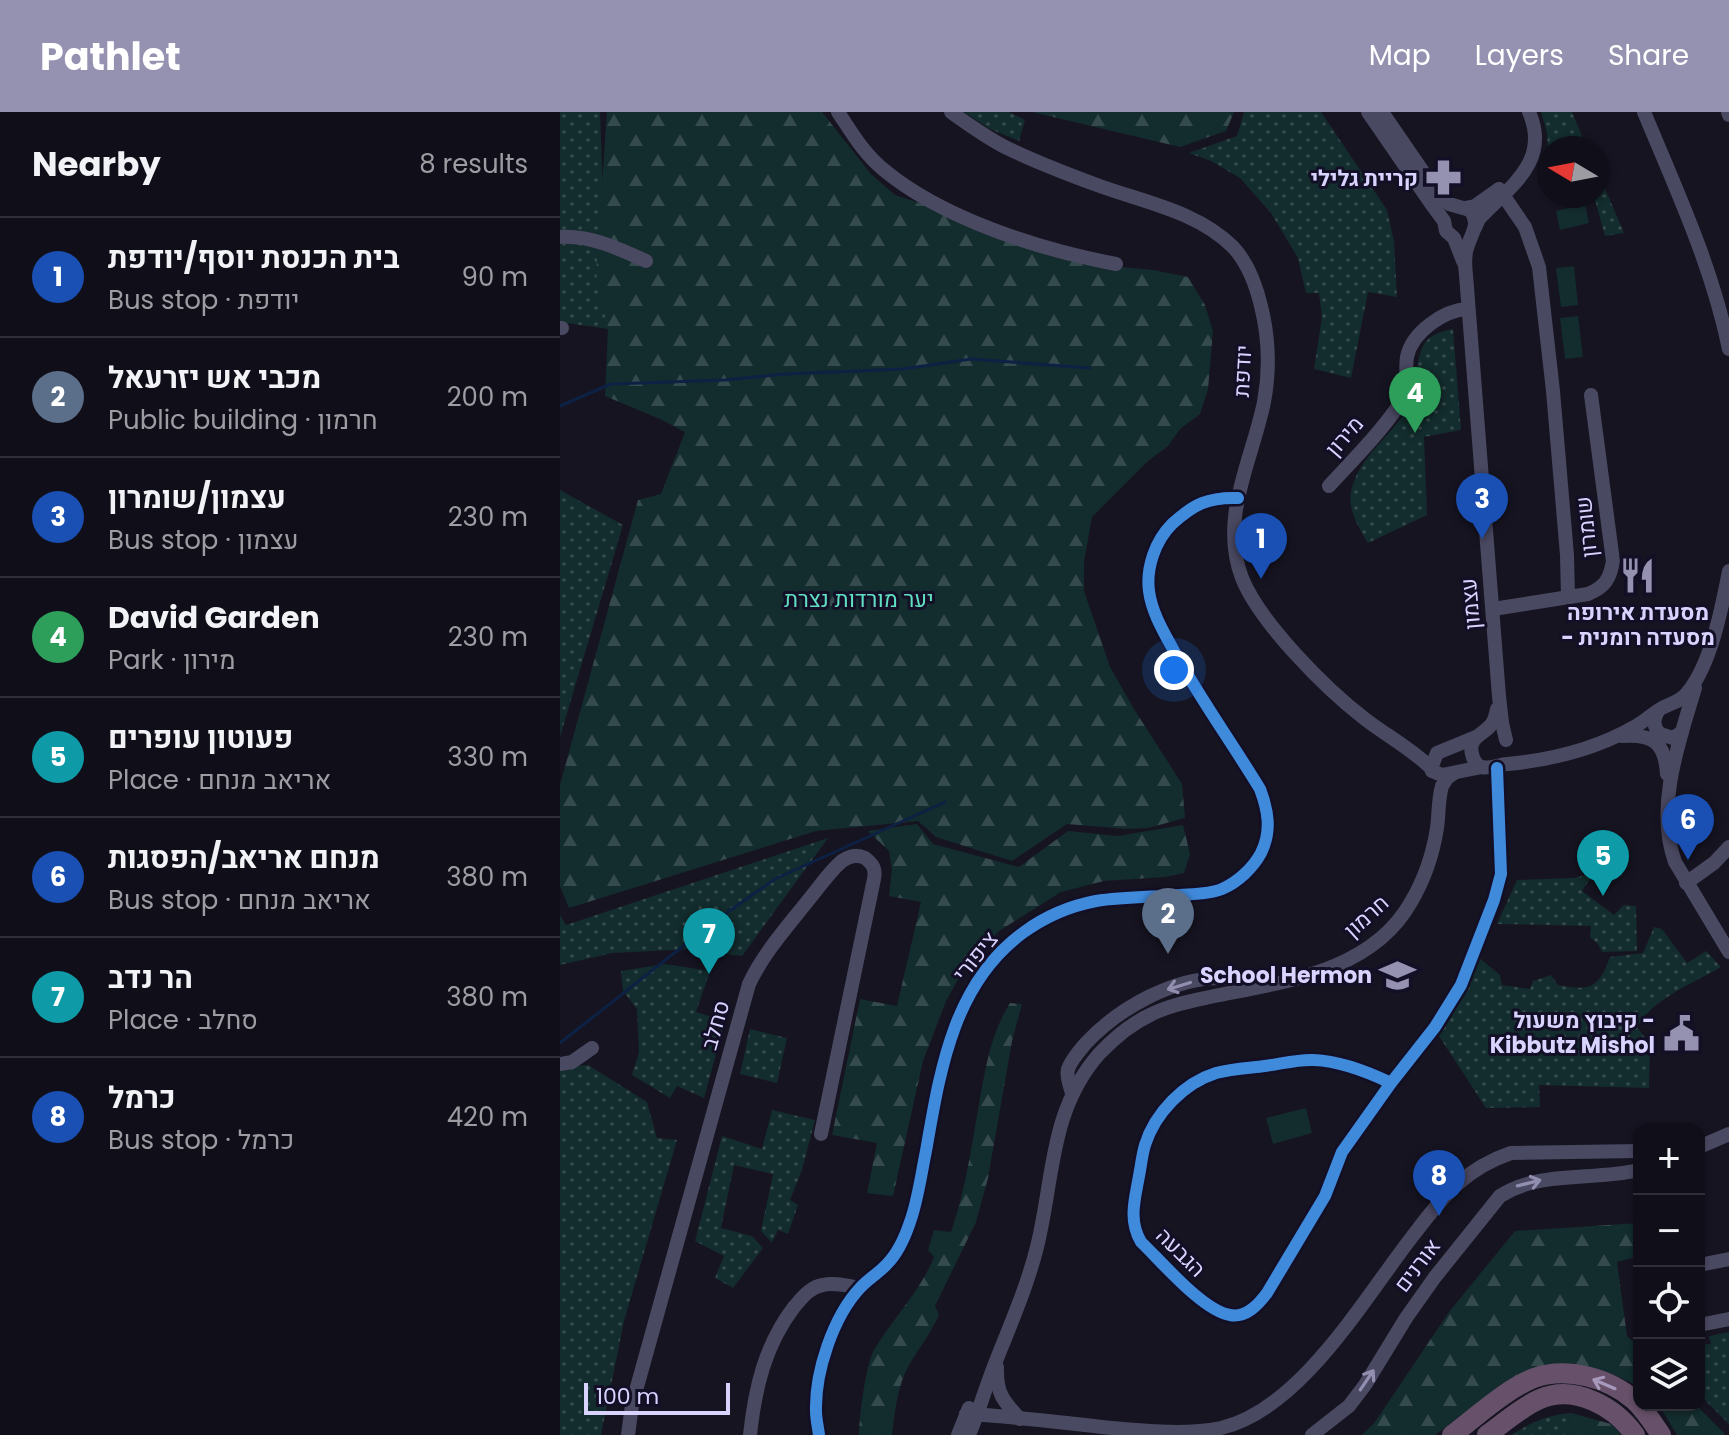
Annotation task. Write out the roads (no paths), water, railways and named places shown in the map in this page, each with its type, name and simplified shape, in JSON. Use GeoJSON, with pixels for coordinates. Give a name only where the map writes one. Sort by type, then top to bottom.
{"type":"FeatureCollection","features":[{"type":"Feature","properties":{"kind":"highway"},"geometry":{"type":"LineString","coordinates":[[1452,1435],[1521,1385],[1535,1378],[1566,1373],[1604,1382],[1619,1390],[1644,1411],[1661,1435]]}},
{"type":"Feature","properties":{"kind":"highway"},"geometry":{"type":"LineString","coordinates":[[1487,1435],[1542,1398],[1565,1395],[1608,1408],[1619,1415],[1635,1435]]}},
{"type":"Feature","properties":{"kind":"street"},"geometry":{"type":"LineString","coordinates":[[838,112],[860,146],[883,169],[914,192],[1013,237],[1082,258],[1116,264]]}},
{"type":"Feature","properties":{"kind":"street","name":"יודפת"},"geometry":{"type":"LineString","coordinates":[[951,112],[1006,147],[1062,172],[1197,221],[1216,232],[1235,250],[1258,292],[1268,351],[1264,402],[1234,516],[1237,561],[1243,581],[1253,600],[1295,654],[1344,702],[1419,756],[1432,770]]}},
{"type":"Feature","properties":{"kind":"street"},"geometry":{"type":"LineString","coordinates":[[1368,112],[1444,221],[1446,231],[1454,238],[1463,239],[1474,231],[1479,219],[1532,159],[1536,135],[1529,112]]}},
{"type":"Feature","properties":{"kind":"street"},"geometry":{"type":"LineString","coordinates":[[1382,112],[1439,195],[1449,204],[1473,214],[1476,220],[1474,231]]}},
{"type":"Feature","properties":{"kind":"street"},"geometry":{"type":"LineString","coordinates":[[1644,112],[1709,274],[1729,349]]}},
{"type":"Feature","properties":{"kind":"street"},"geometry":{"type":"LineString","coordinates":[[1444,221],[1450,211],[1475,206],[1501,192]]}},
{"type":"Feature","properties":{"kind":"street"},"geometry":{"type":"LineString","coordinates":[[1501,192],[1525,227],[1539,267],[1553,391],[1568,597]]}},
{"type":"Feature","properties":{"kind":"street","name":"עצמון"},"geometry":{"type":"LineString","coordinates":[[1465,269],[1467,248],[1474,231]]}},
{"type":"Feature","properties":{"kind":"street"},"geometry":{"type":"LineString","coordinates":[[560,237],[573,236],[616,247],[646,261]]}},
{"type":"Feature","properties":{"kind":"street","name":"עצמון"},"geometry":{"type":"LineString","coordinates":[[1454,238],[1465,269],[1499,696],[1507,742]]}},
{"type":"Feature","properties":{"kind":"street","name":"מירון"},"geometry":{"type":"LineString","coordinates":[[1329,486],[1400,404],[1408,390],[1407,355],[1412,344],[1422,332],[1448,314],[1468,309]]}},
{"type":"Feature","properties":{"kind":"street","name":"שומרון"},"geometry":{"type":"LineString","coordinates":[[1493,609],[1588,594],[1607,582],[1613,561],[1591,395]]}},
{"type":"Feature","properties":{"kind":"street","name":"ציפורי"},"geometry":{"type":"LineString","coordinates":[[819,1435],[816,1412],[821,1369],[833,1332],[860,1288],[889,1263],[911,1221],[938,1081],[969,993],[1003,950],[1023,932],[1047,917],[1067,908],[1097,901],[1196,894],[1221,889],[1241,878],[1257,862],[1266,843],[1266,805],[1260,789],[1186,672],[1161,627],[1149,591],[1151,559],[1168,529],[1197,504],[1217,498],[1238,498]]}},
{"type":"Feature","properties":{"kind":"street"},"geometry":{"type":"LineString","coordinates":[[1729,571],[1716,628],[1674,760],[1667,824],[1669,846],[1686,883],[1729,952]]}},
{"type":"Feature","properties":{"kind":"street"},"geometry":{"type":"LineString","coordinates":[[1622,734],[1677,703],[1691,689],[1702,666]]}},
{"type":"Feature","properties":{"kind":"street","name":"עצמון"},"geometry":{"type":"LineString","coordinates":[[1479,735],[1493,722],[1499,696]]}},
{"type":"Feature","properties":{"kind":"street"},"geometry":{"type":"LineString","coordinates":[[1544,758],[1519,754],[1498,732],[1492,731],[1443,749],[1437,753],[1432,770],[1442,775],[1520,763],[1544,758],[1575,751],[1622,734],[1648,730],[1673,738],[1684,727],[1684,714],[1678,708],[1662,709]]}},
{"type":"Feature","properties":{"kind":"street"},"geometry":{"type":"LineString","coordinates":[[1662,709],[1654,725],[1672,747],[1674,760]]}},
{"type":"Feature","properties":{"kind":"street"},"geometry":{"type":"LineString","coordinates":[[1622,734],[1655,741],[1660,746],[1666,761],[1669,799]]}},
{"type":"Feature","properties":{"kind":"street"},"geometry":{"type":"LineString","coordinates":[[1479,735],[1471,751],[1477,763],[1494,766],[1507,759],[1507,742]]}},
{"type":"Feature","properties":{"kind":"street","name":"יודפת"},"geometry":{"type":"LineString","coordinates":[[1404,745],[1424,750],[1443,749]]}},
{"type":"Feature","properties":{"kind":"street","name":"הגבעה"},"geometry":{"type":"LineString","coordinates":[[1391,1083],[1358,1070],[1313,1060],[1217,1073],[1196,1082],[1167,1106],[1150,1131],[1132,1216],[1141,1242],[1204,1303],[1229,1315],[1249,1311],[1267,1293],[1325,1196],[1342,1152],[1435,1027],[1461,985],[1501,874],[1494,766]]}},
{"type":"Feature","properties":{"kind":"street","name":"חרמון"},"geometry":{"type":"LineString","coordinates":[[1432,770],[1438,809]]}},
{"type":"Feature","properties":{"kind":"street","name":"חרמון"},"geometry":{"type":"LineString","coordinates":[[958,1435],[997,1359],[1038,1245],[1055,1145],[1072,1093],[1068,1068],[1081,1049],[1114,1017],[1136,1003],[1175,986],[1203,979],[1227,978],[1254,988],[1315,974],[1377,942],[1398,921],[1419,887],[1433,846],[1442,786],[1454,773]]}},
{"type":"Feature","properties":{"kind":"street"},"geometry":{"type":"LineString","coordinates":[[1686,883],[1714,863],[1729,847]]}},
{"type":"Feature","properties":{"kind":"street","name":"סחלב"},"geometry":{"type":"LineString","coordinates":[[632,1434],[632,1405],[749,984],[767,952],[827,877],[842,861],[860,855],[871,863],[875,871],[874,879],[821,1134]]}},
{"type":"Feature","properties":{"kind":"street"},"geometry":{"type":"LineString","coordinates":[[560,1064],[572,1062],[592,1048]]}},
{"type":"Feature","properties":{"kind":"street"},"geometry":{"type":"LineString","coordinates":[[1705,1144],[1729,1134]]}},
{"type":"Feature","properties":{"kind":"street"},"geometry":{"type":"LineString","coordinates":[[971,1414],[1166,1433],[1205,1433],[1249,1418],[1300,1381],[1329,1348],[1435,1206],[1475,1168],[1511,1153],[1633,1151]]}},
{"type":"Feature","properties":{"kind":"street","name":"אורנים"},"geometry":{"type":"LineString","coordinates":[[1312,1435],[1349,1406],[1406,1318],[1500,1196],[1514,1187],[1533,1181],[1633,1171]]}},
{"type":"Feature","properties":{"kind":"street"},"geometry":{"type":"LineString","coordinates":[[1705,1264],[1729,1259]]}},
{"type":"Feature","properties":{"kind":"street"},"geometry":{"type":"LineString","coordinates":[[750,1435],[753,1405],[764,1363],[773,1340],[789,1314],[805,1294],[819,1285],[860,1288]]}},
{"type":"Feature","properties":{"kind":"street"},"geometry":{"type":"LineString","coordinates":[[1705,1324],[1729,1319]]}},
{"type":"Feature","properties":{"kind":"street"},"geometry":{"type":"LineString","coordinates":[[997,1359],[996,1385],[1004,1402],[1020,1419]]}},
{"type":"Feature","properties":{"kind":"street","name":"חרמון"},"geometry":{"type":"LineString","coordinates":[[969,1435],[971,1414]]}},
{"type":"Feature","properties":{"kind":"waterway"},"geometry":{"type":"LineString","coordinates":[[560,406],[611,384],[903,369],[971,359],[1090,368]]}},
{"type":"Feature","properties":{"kind":"waterway"},"geometry":{"type":"LineString","coordinates":[[560,1043],[715,921],[775,879],[945,802]]}},
{"type":"Feature","properties":{"kind":"place","name":"קריית גלילי"},"geometry":{"type":"Point","coordinates":[1444,178]}},
{"type":"Feature","properties":{"kind":"place","name":"David Garden"},"geometry":{"type":"Point","coordinates":[1415,433]}},
{"type":"Feature","properties":{"kind":"place","name":"עצמון/שומרון"},"geometry":{"type":"Point","coordinates":[1482,539]}},
{"type":"Feature","properties":{"kind":"place","name":"מסעדת אירופה - מסעדה רומנית"},"geometry":{"type":"Point","coordinates":[1638,576]}},
{"type":"Feature","properties":{"kind":"place","name":"בית הכנסת יוסף/יודפת"},"geometry":{"type":"Point","coordinates":[1261,579]}},
{"type":"Feature","properties":{"kind":"place","name":"מנחם אריאב/הפסגות"},"geometry":{"type":"Point","coordinates":[1688,860]}},
{"type":"Feature","properties":{"kind":"place","name":"פעוטון עופרים"},"geometry":{"type":"Point","coordinates":[1603,896]}},
{"type":"Feature","properties":{"kind":"place","name":"מכבי אש יזרעאל"},"geometry":{"type":"Point","coordinates":[1168,954]}},
{"type":"Feature","properties":{"kind":"place","name":"הר נדב"},"geometry":{"type":"Point","coordinates":[709,974]}},
{"type":"Feature","properties":{"kind":"place","name":"School Hermon"},"geometry":{"type":"Point","coordinates":[1398,975]}},
{"type":"Feature","properties":{"kind":"place","name":"קיבוץ משעול - Kibbutz Mishol"},"geometry":{"type":"Point","coordinates":[1681,1033]}},
{"type":"Feature","properties":{"kind":"place","name":"כרמל"},"geometry":{"type":"Point","coordinates":[1439,1216]}},
{"type":"Feature","properties":{"kind":"park label","name":"יער מורדות נצרת"},"geometry":{"type":"Point","coordinates":[859,599]}}]}
